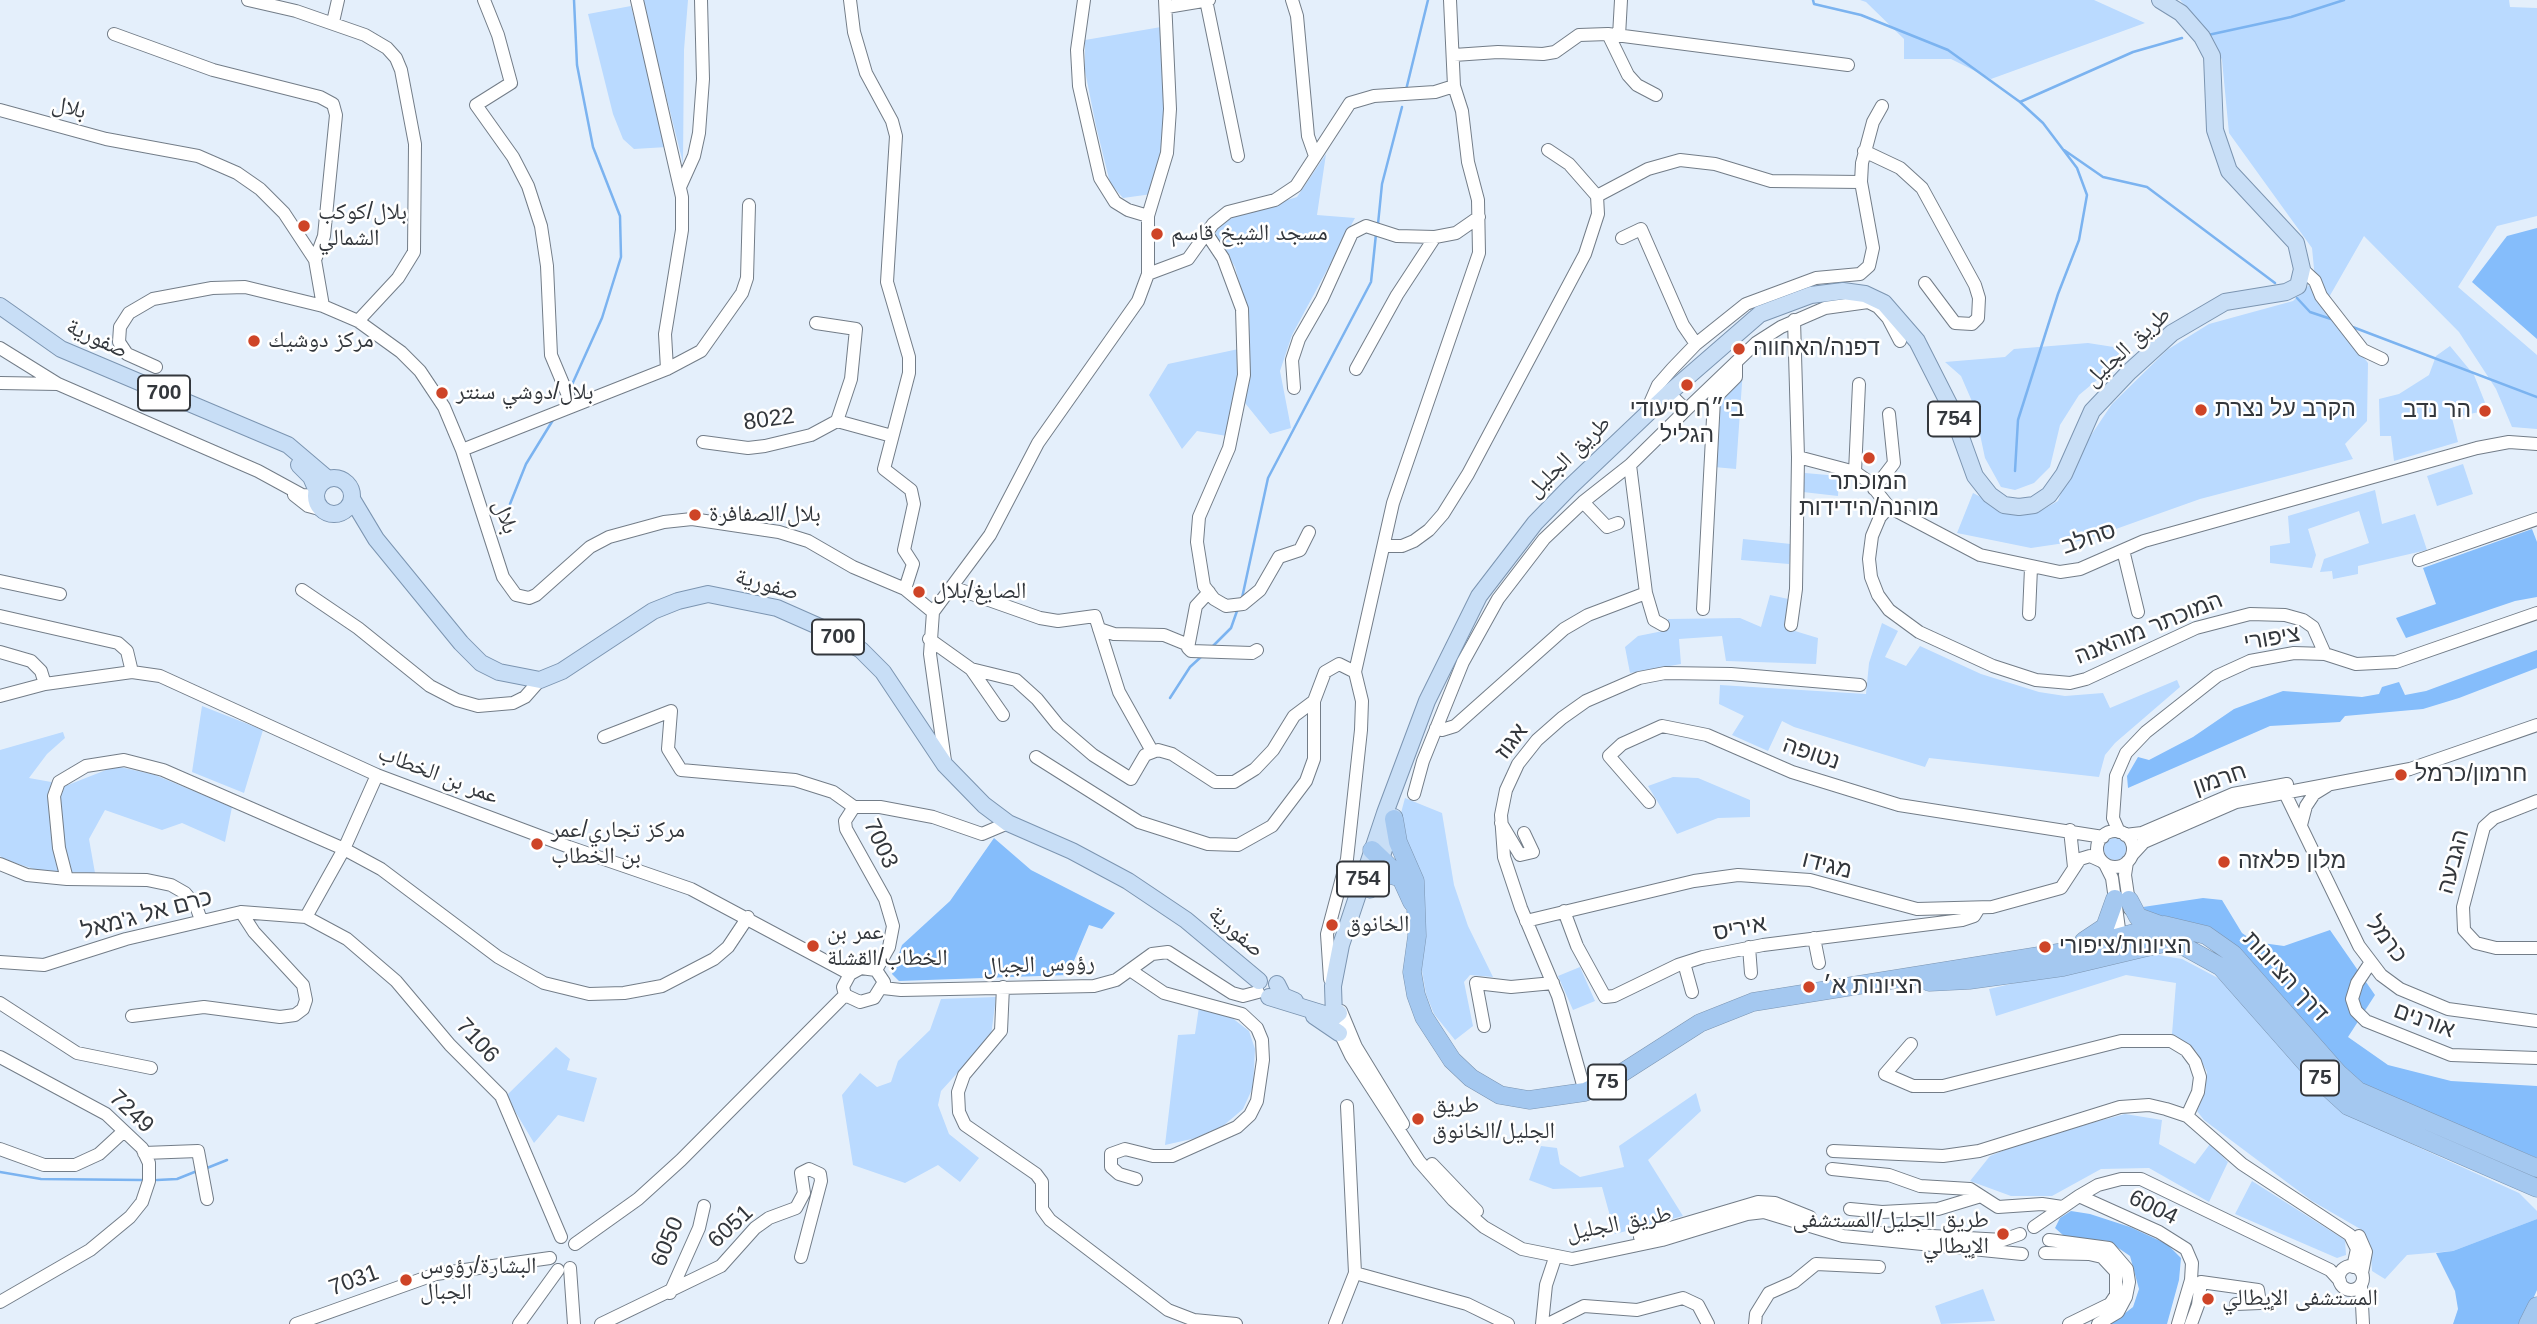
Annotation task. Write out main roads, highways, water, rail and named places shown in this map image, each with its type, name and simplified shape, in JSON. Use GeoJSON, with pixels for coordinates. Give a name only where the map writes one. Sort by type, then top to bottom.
{"type":"FeatureCollection","features":[{"type":"Feature","properties":{"kind":"highway"},"geometry":{"type":"LineString","coordinates":[[1370,889],[1388,874],[1408,879],[1394,819]]}},
{"type":"Feature","properties":{"kind":"highway","name":"דרך הציונות"},"geometry":{"type":"LineString","coordinates":[[1380,853],[1408,879],[1417,936],[1412,972],[1416,995],[1439,1041],[1461,1069],[1500,1095],[1513,1098],[1554,1098],[1585,1092],[1614,1078],[1700,1023],[1738,1006],[1780,996],[1887,982],[1969,965],[2128,939],[2172,944],[2210,958],[2235,980],[2325,1085],[2348,1105],[2537,1188]]}},
{"type":"Feature","properties":{"kind":"highway"},"geometry":{"type":"LineString","coordinates":[[2070,950],[2105,927],[2122,899],[2138,917],[2164,925]]}},
{"type":"Feature","properties":{"kind":"highway","name":"דרך הציונות"},"geometry":{"type":"LineString","coordinates":[[1887,982],[1982,979],[2063,967],[2164,925],[2206,936],[2233,954],[2358,1091],[2537,1168]]}},
{"type":"Feature","properties":{"kind":"highway"},"geometry":{"type":"LineString","coordinates":[[2528,1324],[2537,1306]]}},
{"type":"Feature","properties":{"kind":"main road","name":"طريق الجليل"},"geometry":{"type":"LineString","coordinates":[[1411,746],[1427,701],[1459,634],[1479,596],[1501,564],[1535,523],[1644,416],[1760,314],[1811,295],[1843,291],[1865,293],[1884,303],[1917,341],[1949,404],[1975,476],[1990,495],[2004,505],[2034,505],[2049,495],[2064,474],[2092,411],[2172,333],[2225,302],[2286,292],[2298,286],[2302,269],[2296,243],[2229,171],[2215,130],[2212,56],[2202,37],[2180,13],[2160,0]]}},
{"type":"Feature","properties":{"kind":"main road","name":"صفورية"},"geometry":{"type":"LineString","coordinates":[[0,306],[61,349],[288,445],[321,494]]}},
{"type":"Feature","properties":{"kind":"main road","name":"صفورية"},"geometry":{"type":"LineString","coordinates":[[0,317],[56,357],[88,373],[265,444],[306,471],[321,494]]}},
{"type":"Feature","properties":{"kind":"main road","name":"700"},"geometry":{"type":"LineString","coordinates":[[345,482],[376,539],[341,513],[321,494],[345,482]]}},
{"type":"Feature","properties":{"kind":"main road"},"geometry":{"type":"LineString","coordinates":[[341,513],[352,499]]}},
{"type":"Feature","properties":{"kind":"main road","name":"صفورية"},"geometry":{"type":"LineString","coordinates":[[376,539],[481,663],[499,673],[540,680],[562,671],[653,611],[678,601],[708,594],[735,597],[777,608],[861,650],[904,699],[945,765],[964,787],[1008,822],[1072,851],[1128,881],[1186,920],[1266,989],[1304,1008],[1336,1013]]}},
{"type":"Feature","properties":{"kind":"main road","name":"754"},"geometry":{"type":"LineString","coordinates":[[1336,1013],[1333,989],[1341,945],[1394,819],[1411,746]]}},
{"type":"Feature","properties":{"kind":"main road","name":"754"},"geometry":{"type":"LineString","coordinates":[[1336,1013],[1351,939],[1370,889],[1411,746]]}},
{"type":"Feature","properties":{"kind":"main road"},"geometry":{"type":"LineString","coordinates":[[1304,1008],[1324,1003],[1333,989]]}},
{"type":"Feature","properties":{"kind":"main road"},"geometry":{"type":"LineString","coordinates":[[1304,1008],[1339,1033]]}},
{"type":"Feature","properties":{"kind":"waterway"},"geometry":{"type":"LineString","coordinates":[[570,389],[602,318],[621,257],[620,216],[593,147],[577,65],[574,0]]}},
{"type":"Feature","properties":{"kind":"waterway"},"geometry":{"type":"LineString","coordinates":[[1406,90],[1428,0]]}},
{"type":"Feature","properties":{"kind":"waterway"},"geometry":{"type":"LineString","coordinates":[[1813,0],[1814,4],[1861,15],[1948,50],[2020,102],[2043,123],[2077,168],[2087,195],[2079,240],[2058,294],[2018,420],[2015,471]]}},
{"type":"Feature","properties":{"kind":"waterway"},"geometry":{"type":"LineString","coordinates":[[2208,35],[2291,17],[2344,0]]}},
{"type":"Feature","properties":{"kind":"waterway"},"geometry":{"type":"LineString","coordinates":[[2020,102],[2133,52],[2182,38]]}},
{"type":"Feature","properties":{"kind":"waterway"},"geometry":{"type":"LineString","coordinates":[[1378,224],[1382,184],[1402,107]]}},
{"type":"Feature","properties":{"kind":"waterway"},"geometry":{"type":"LineString","coordinates":[[2064,150],[2103,177],[2147,187],[2275,283]]}},
{"type":"Feature","properties":{"kind":"waterway"},"geometry":{"type":"LineString","coordinates":[[1242,598],[1268,478],[1371,282],[1376,234]]}},
{"type":"Feature","properties":{"kind":"waterway"},"geometry":{"type":"LineString","coordinates":[[2297,298],[2310,312],[2331,319]]}},
{"type":"Feature","properties":{"kind":"waterway"},"geometry":{"type":"LineString","coordinates":[[2350,326],[2537,397]]}},
{"type":"Feature","properties":{"kind":"waterway"},"geometry":{"type":"LineString","coordinates":[[510,504],[526,464],[553,420]]}},
{"type":"Feature","properties":{"kind":"waterway"},"geometry":{"type":"LineString","coordinates":[[1212,647],[1231,628],[1237,611]]}},
{"type":"Feature","properties":{"kind":"waterway"},"geometry":{"type":"LineString","coordinates":[[1170,698],[1190,667],[1202,656]]}},
{"type":"Feature","properties":{"kind":"waterway"},"geometry":{"type":"LineString","coordinates":[[207,1168],[227,1160]]}},
{"type":"Feature","properties":{"kind":"waterway"},"geometry":{"type":"LineString","coordinates":[[157,1180],[177,1179],[197,1171]]}},
{"type":"Feature","properties":{"kind":"waterway"},"geometry":{"type":"LineString","coordinates":[[0,1172],[41,1179],[142,1180]]}},
{"type":"Feature","properties":{"kind":"place","name":"بلال/كوكب الشمالي"},"geometry":{"type":"Point","coordinates":[304,226]}},
{"type":"Feature","properties":{"kind":"place","name":"مسجد الشيخ قاسم"},"geometry":{"type":"Point","coordinates":[1157,234]}},
{"type":"Feature","properties":{"kind":"place","name":"مركز دوشيك"},"geometry":{"type":"Point","coordinates":[254,341]}},
{"type":"Feature","properties":{"kind":"place","name":"דפנה/האחווה"},"geometry":{"type":"Point","coordinates":[1739,349]}},
{"type":"Feature","properties":{"kind":"place","name":"בי״ח סיעודי הגליל"},"geometry":{"type":"Point","coordinates":[1687,385]}},
{"type":"Feature","properties":{"kind":"place","name":"بلال/دوشي سنتر"},"geometry":{"type":"Point","coordinates":[442,393]}},
{"type":"Feature","properties":{"kind":"place","name":"הקרב על נצרת"},"geometry":{"type":"Point","coordinates":[2201,410]}},
{"type":"Feature","properties":{"kind":"place","name":"הר נדב"},"geometry":{"type":"Point","coordinates":[2485,411]}},
{"type":"Feature","properties":{"kind":"place","name":"המוכתר מוהנה/הידידות"},"geometry":{"type":"Point","coordinates":[1869,458]}},
{"type":"Feature","properties":{"kind":"place","name":"بلال/الصفافرة"},"geometry":{"type":"Point","coordinates":[695,515]}},
{"type":"Feature","properties":{"kind":"place","name":"الصايغ/بلال"},"geometry":{"type":"Point","coordinates":[919,592]}},
{"type":"Feature","properties":{"kind":"place","name":"חרמון/כרמל"},"geometry":{"type":"Point","coordinates":[2401,775]}},
{"type":"Feature","properties":{"kind":"place","name":"مركز تجاري/عمر بن الخطاب"},"geometry":{"type":"Point","coordinates":[537,844]}},
{"type":"Feature","properties":{"kind":"place","name":"מלון פלאזה"},"geometry":{"type":"Point","coordinates":[2224,862]}},
{"type":"Feature","properties":{"kind":"place","name":"الخانوق"},"geometry":{"type":"Point","coordinates":[1332,925]}},
{"type":"Feature","properties":{"kind":"place","name":"عمر بن الخطاب/القشلة"},"geometry":{"type":"Point","coordinates":[813,946]}},
{"type":"Feature","properties":{"kind":"place","name":"הציונות/ציפורי"},"geometry":{"type":"Point","coordinates":[2045,947]}},
{"type":"Feature","properties":{"kind":"place","name":"הציונות א׳"},"geometry":{"type":"Point","coordinates":[1809,987]}},
{"type":"Feature","properties":{"kind":"place","name":"طريق الجليل/الخانوق"},"geometry":{"type":"Point","coordinates":[1418,1119]}},
{"type":"Feature","properties":{"kind":"place","name":"طريق الجليل/المستشفى الإيطالي"},"geometry":{"type":"Point","coordinates":[2003,1234]}},
{"type":"Feature","properties":{"kind":"place","name":"البشارة/رؤوس الجبال"},"geometry":{"type":"Point","coordinates":[406,1280]}},
{"type":"Feature","properties":{"kind":"place","name":"المستشفى الإيطالي"},"geometry":{"type":"Point","coordinates":[2208,1299]}}]}
